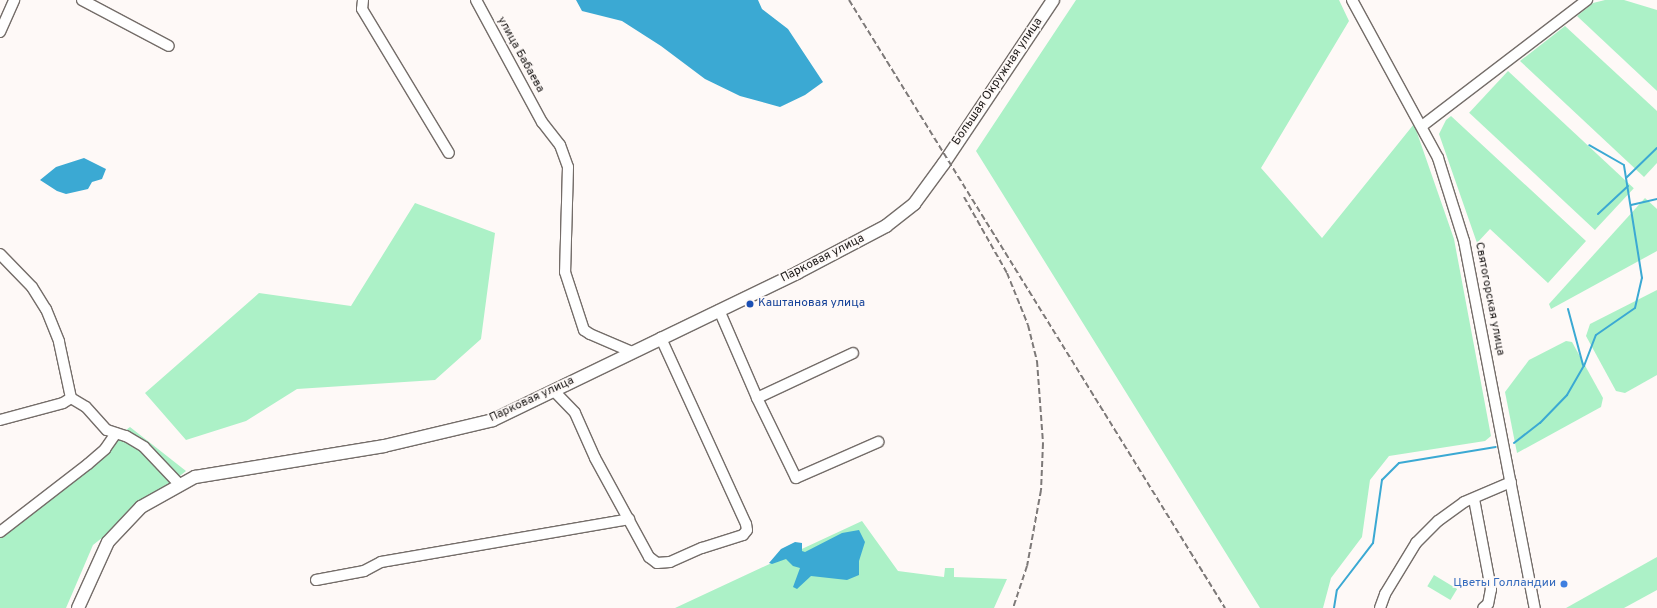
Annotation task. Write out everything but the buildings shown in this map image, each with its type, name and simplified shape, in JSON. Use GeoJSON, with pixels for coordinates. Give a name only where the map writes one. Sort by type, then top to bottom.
{"type":"FeatureCollection","features":[{"type":"Feature","properties":{"kind":"main road","name":"Большая Окружная улица"},"geometry":{"type":"LineString","coordinates":[[944,163],[1052,0]]}},
{"type":"Feature","properties":{"kind":"main road","name":"Парковая улица"},"geometry":{"type":"LineString","coordinates":[[78,608],[108,542],[141,507],[195,476],[384,446],[492,420],[719,310],[886,226],[914,204],[944,163]]}},
{"type":"Feature","properties":{"kind":"street"},"geometry":{"type":"LineString","coordinates":[[0,32],[14,0]]}},
{"type":"Feature","properties":{"kind":"street"},"geometry":{"type":"LineString","coordinates":[[82,0],[169,46]]}},
{"type":"Feature","properties":{"kind":"street"},"geometry":{"type":"LineString","coordinates":[[363,0],[362,10],[449,154]]}},
{"type":"Feature","properties":{"kind":"street","name":"улица Бабаева"},"geometry":{"type":"LineString","coordinates":[[476,0],[542,122],[560,145],[568,167],[565,272],[584,330],[632,352]]}},
{"type":"Feature","properties":{"kind":"street","name":"Святогорская улица"},"geometry":{"type":"LineString","coordinates":[[1352,0],[1422,126],[1438,158],[1464,241],[1535,608]]}},
{"type":"Feature","properties":{"kind":"street"},"geometry":{"type":"LineString","coordinates":[[1422,126],[1587,0]]}},
{"type":"Feature","properties":{"kind":"street"},"geometry":{"type":"LineString","coordinates":[[0,254],[32,287],[46,309],[59,342],[71,398],[86,407],[107,430],[126,436],[156,457],[180,485]]}},
{"type":"Feature","properties":{"kind":"street"},"geometry":{"type":"LineString","coordinates":[[719,310],[756,398],[796,478],[878,442]]}},
{"type":"Feature","properties":{"kind":"street"},"geometry":{"type":"LineString","coordinates":[[554,391],[575,413],[596,458],[649,557],[657,563],[670,562],[702,548],[743,535],[747,530],[661,338]]}},
{"type":"Feature","properties":{"kind":"street"},"geometry":{"type":"LineString","coordinates":[[756,398],[853,353]]}},
{"type":"Feature","properties":{"kind":"street"},"geometry":{"type":"LineString","coordinates":[[0,420],[63,403],[71,398]]}},
{"type":"Feature","properties":{"kind":"street"},"geometry":{"type":"LineString","coordinates":[[0,532],[88,464],[105,449],[116,433]]}},
{"type":"Feature","properties":{"kind":"street"},"geometry":{"type":"LineString","coordinates":[[1380,608],[1385,594],[1416,543],[1438,521],[1464,502],[1511,482]]}},
{"type":"Feature","properties":{"kind":"street"},"geometry":{"type":"LineString","coordinates":[[1474,499],[1491,589],[1488,604],[1483,608]]}},
{"type":"Feature","properties":{"kind":"street"},"geometry":{"type":"LineString","coordinates":[[316,580],[364,571],[381,562],[629,519]]}},
{"type":"Feature","properties":{"kind":"green space"},"geometry":{"type":"Polygon","coordinates":[[[1076,0],[1339,0],[1349,21],[1261,168],[1322,238],[1414,124],[1454,239],[1491,436],[1485,441],[1389,456],[1370,480],[1362,537],[1331,578],[1323,608],[1260,608],[976,151],[1076,0]]]}},
{"type":"Feature","properties":{"kind":"green space"},"geometry":{"type":"Polygon","coordinates":[[[1605,0],[1624,0],[1657,10],[1657,91],[1577,16],[1593,3],[1605,0]]]}},
{"type":"Feature","properties":{"kind":"green space"},"geometry":{"type":"Polygon","coordinates":[[[1565,26],[1657,111],[1657,163],[1644,177],[1520,61],[1565,26]]]}},
{"type":"Feature","properties":{"kind":"green space"},"geometry":{"type":"Polygon","coordinates":[[[1508,71],[1634,188],[1595,230],[1469,113],[1508,71]]]}},
{"type":"Feature","properties":{"kind":"green space"},"geometry":{"type":"Polygon","coordinates":[[[1451,116],[1586,241],[1548,283],[1490,229],[1477,243],[1439,134],[1446,120],[1451,116]]]}},
{"type":"Feature","properties":{"kind":"green space"},"geometry":{"type":"Polygon","coordinates":[[[1645,198],[1657,209],[1657,251],[1551,309],[1549,304],[1645,198]]]}},
{"type":"Feature","properties":{"kind":"green space"},"geometry":{"type":"Polygon","coordinates":[[[415,203],[495,233],[481,339],[435,380],[297,389],[246,421],[186,440],[145,393],[259,293],[351,306],[415,203]]]}},
{"type":"Feature","properties":{"kind":"green space"},"geometry":{"type":"Polygon","coordinates":[[[1657,290],[1657,375],[1625,393],[1616,391],[1586,336],[1590,324],[1657,290]]]}},
{"type":"Feature","properties":{"kind":"green space"},"geometry":{"type":"Polygon","coordinates":[[[1566,341],[1572,342],[1603,398],[1601,407],[1517,453],[1505,392],[1529,360],[1566,341]]]}},
{"type":"Feature","properties":{"kind":"green space"},"geometry":{"type":"Polygon","coordinates":[[[130,427],[186,471],[93,545],[66,608],[0,608],[0,526],[130,427]]]}},
{"type":"Feature","properties":{"kind":"green space"},"geometry":{"type":"Polygon","coordinates":[[[862,521],[898,571],[944,577],[945,568],[954,568],[954,577],[1007,579],[994,608],[675,608],[862,521]]]}},
{"type":"Feature","properties":{"kind":"green space"},"geometry":{"type":"Polygon","coordinates":[[[1657,557],[1657,590],[1624,608],[1566,608],[1657,557]]]}},
{"type":"Feature","properties":{"kind":"green space"},"geometry":{"type":"Polygon","coordinates":[[[1434,575],[1457,589],[1450,600],[1427,586],[1434,575]]]}},
{"type":"Feature","properties":{"kind":"water"},"geometry":{"type":"Polygon","coordinates":[[[576,0],[758,0],[762,9],[788,29],[823,82],[805,95],[780,107],[740,96],[705,79],[661,46],[622,21],[582,11],[576,0]]]}},
{"type":"Feature","properties":{"kind":"water"},"geometry":{"type":"Polygon","coordinates":[[[84,158],[106,169],[102,179],[92,182],[88,189],[66,194],[57,191],[40,180],[56,167],[84,158]]]}},
{"type":"Feature","properties":{"kind":"water"},"geometry":{"type":"Polygon","coordinates":[[[859,530],[865,542],[859,561],[859,575],[847,580],[811,576],[797,589],[793,587],[800,568],[793,566],[786,559],[772,564],[769,563],[781,549],[795,542],[802,543],[802,551],[805,552],[842,533],[859,530]]]}},
{"type":"Feature","properties":{"kind":"waterway"},"geometry":{"type":"LineString","coordinates":[[1514,443],[1540,423],[1567,395],[1584,366],[1596,335],[1635,308],[1642,278],[1624,165],[1589,145]]}},
{"type":"Feature","properties":{"kind":"waterway"},"geometry":{"type":"LineString","coordinates":[[1626,178],[1657,148]]}},
{"type":"Feature","properties":{"kind":"waterway"},"geometry":{"type":"LineString","coordinates":[[1598,214],[1628,186]]}},
{"type":"Feature","properties":{"kind":"waterway"},"geometry":{"type":"LineString","coordinates":[[1631,205],[1657,199]]}},
{"type":"Feature","properties":{"kind":"waterway"},"geometry":{"type":"LineString","coordinates":[[1568,309],[1583,365]]}},
{"type":"Feature","properties":{"kind":"waterway"},"geometry":{"type":"LineString","coordinates":[[1334,608],[1337,590],[1373,543],[1382,480],[1399,463],[1496,447]]}},
{"type":"Feature","properties":{"kind":"railway"},"geometry":{"type":"LineString","coordinates":[[849,0],[1225,608]]}},
{"type":"Feature","properties":{"kind":"railway"},"geometry":{"type":"LineString","coordinates":[[964,197],[1007,273],[1028,325],[1037,361],[1043,443],[1041,490],[1027,566],[1013,608]]}},
{"type":"Feature","properties":{"kind":"place","name":"Каштановая улица"},"geometry":{"type":"Point","coordinates":[750,304]}},
{"type":"Feature","properties":{"kind":"place","name":"Цветы Голландии"},"geometry":{"type":"Point","coordinates":[1564,584]}}]}
